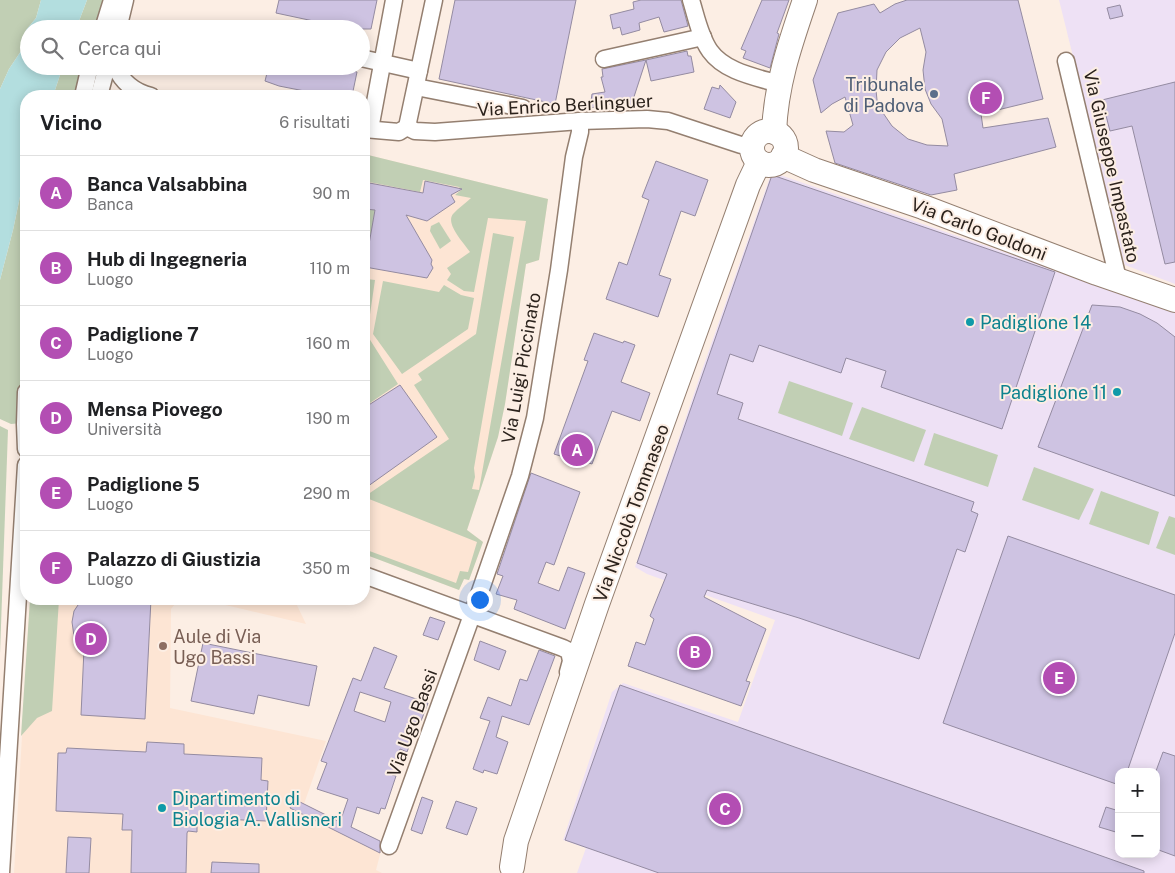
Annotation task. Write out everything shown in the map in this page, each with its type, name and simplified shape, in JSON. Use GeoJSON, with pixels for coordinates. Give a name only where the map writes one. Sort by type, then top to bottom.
{"type":"FeatureCollection","features":[{"type":"Feature","properties":{"kind":"street"},"geometry":{"type":"LineString","coordinates":[[106,20],[112,0]]}},
{"type":"Feature","properties":{"kind":"street"},"geometry":{"type":"LineString","coordinates":[[120,20],[125,0]]}},
{"type":"Feature","properties":{"kind":"street"},"geometry":{"type":"LineString","coordinates":[[370,116],[394,0]]}},
{"type":"Feature","properties":{"kind":"street"},"geometry":{"type":"LineString","coordinates":[[407,127],[434,0]]}},
{"type":"Feature","properties":{"kind":"street"},"geometry":{"type":"LineString","coordinates":[[691,0],[703,37],[709,50],[716,58],[725,65],[744,74],[779,84]]}},
{"type":"Feature","properties":{"kind":"street"},"geometry":{"type":"LineString","coordinates":[[774,132],[779,84],[786,54],[805,0]]}},
{"type":"Feature","properties":{"kind":"street"},"geometry":{"type":"LineString","coordinates":[[604,59],[703,37]]}},
{"type":"Feature","properties":{"kind":"street"},"geometry":{"type":"LineString","coordinates":[[370,60],[382,63],[418,79],[523,108]]}},
{"type":"Feature","properties":{"kind":"street","name":"Via Giuseppe Impastato"},"geometry":{"type":"LineString","coordinates":[[1066,61],[1118,279]]}},
{"type":"Feature","properties":{"kind":"street"},"geometry":{"type":"LineString","coordinates":[[84,90],[88,75]]}},
{"type":"Feature","properties":{"kind":"street"},"geometry":{"type":"LineString","coordinates":[[101,90],[105,75]]}},
{"type":"Feature","properties":{"kind":"street"},"geometry":{"type":"LineString","coordinates":[[121,75],[126,83],[135,90]]}},
{"type":"Feature","properties":{"kind":"street","name":"Via Enrico Berlinguer"},"geometry":{"type":"LineString","coordinates":[[370,129],[399,132],[407,127],[415,131],[435,132],[580,121],[630,119],[668,121],[735,143],[756,153]]}},
{"type":"Feature","properties":{"kind":"street","name":"Via Luigi Piccinato"},"geometry":{"type":"LineString","coordinates":[[472,614],[520,476],[535,418],[574,157],[580,132],[580,121]]}},
{"type":"Feature","properties":{"kind":"street"},"geometry":{"type":"LineString","coordinates":[[768,131],[774,132],[781,136],[785,151],[775,164],[764,164],[756,153],[758,135],[768,131]]}},
{"type":"Feature","properties":{"kind":"street","name":"Via Niccolò Tommaseo"},"geometry":{"type":"LineString","coordinates":[[511,871],[516,841],[611,565],[748,185],[756,153]]}},
{"type":"Feature","properties":{"kind":"street","name":"Via Carlo Goldoni"},"geometry":{"type":"LineString","coordinates":[[783,156],[814,170],[923,207],[1175,300]]}},
{"type":"Feature","properties":{"kind":"street"},"geometry":{"type":"LineString","coordinates":[[1,873],[20,563]]}},
{"type":"Feature","properties":{"kind":"street"},"geometry":{"type":"LineString","coordinates":[[370,577],[563,648],[569,652],[571,661],[567,674],[570,686]]}},
{"type":"Feature","properties":{"kind":"street","name":"Via Ugo Bassi"},"geometry":{"type":"LineString","coordinates":[[389,846],[472,614]]}},
{"type":"Feature","properties":{"kind":"shaded area"},"geometry":{"type":"Polygon","coordinates":[[[1059,0],[1175,0],[1175,284],[1125,265],[1059,0]]]}},
{"type":"Feature","properties":{"kind":"shaded area"},"geometry":{"type":"Polygon","coordinates":[[[370,155],[548,199],[539,260],[526,264],[505,404],[498,437],[467,530],[483,542],[469,580],[464,579],[459,590],[370,556],[370,155]]]}},
{"type":"Feature","properties":{"kind":"shaded area"},"geometry":{"type":"Polygon","coordinates":[[[780,175],[1068,274],[1175,303],[1175,873],[577,873],[586,848],[563,840],[612,692],[623,683],[738,722],[775,620],[647,574],[635,567],[770,177],[780,175]]]}},
{"type":"Feature","properties":{"kind":"shaded area"},"geometry":{"type":"Polygon","coordinates":[[[30,605],[174,605],[171,609],[170,708],[326,741],[304,804],[383,843],[376,870],[382,873],[14,873],[30,605]]]}},
{"type":"Feature","properties":{"kind":"shaded area"},"geometry":{"type":"Polygon","coordinates":[[[225,605],[297,605],[306,624],[225,605]]]}},
{"type":"Feature","properties":{"kind":"green space"},"geometry":{"type":"Polygon","coordinates":[[[0,0],[41,0],[34,20],[20,20],[20,52],[9,69],[0,89],[0,0]]]}},
{"type":"Feature","properties":{"kind":"green space"},"geometry":{"type":"Polygon","coordinates":[[[87,0],[109,0],[102,20],[79,20],[87,0]]]}},
{"type":"Feature","properties":{"kind":"green space"},"geometry":{"type":"Polygon","coordinates":[[[60,75],[83,75],[78,90],[55,90],[60,75]]]}},
{"type":"Feature","properties":{"kind":"green space"},"geometry":{"type":"Polygon","coordinates":[[[370,155],[548,199],[539,260],[526,264],[505,404],[498,437],[467,530],[483,542],[469,580],[464,579],[459,590],[370,556],[370,551],[456,583],[460,571],[468,572],[477,542],[370,499],[370,493],[449,439],[414,385],[422,380],[418,374],[476,334],[493,233],[514,237],[474,468],[475,477],[472,489],[479,490],[526,221],[488,218],[474,292],[464,291],[447,280],[451,274],[447,268],[470,252],[453,228],[451,218],[471,198],[455,195],[461,190],[459,187],[423,180],[420,192],[370,182],[370,155]]]}},
{"type":"Feature","properties":{"kind":"green space"},"geometry":{"type":"Polygon","coordinates":[[[20,197],[20,423],[11,424],[0,419],[0,280],[20,197]]]}},
{"type":"Feature","properties":{"kind":"green space"},"geometry":{"type":"Polygon","coordinates":[[[370,210],[375,210],[370,239],[370,210]]]}},
{"type":"Feature","properties":{"kind":"green space"},"geometry":{"type":"Polygon","coordinates":[[[439,222],[451,241],[440,249],[430,231],[431,226],[439,222]]]}},
{"type":"Feature","properties":{"kind":"green space"},"geometry":{"type":"Polygon","coordinates":[[[370,279],[375,280],[370,314],[370,279]]]}},
{"type":"Feature","properties":{"kind":"green space"},"geometry":{"type":"Polygon","coordinates":[[[383,281],[439,292],[444,285],[461,295],[474,298],[468,329],[402,374],[373,334],[383,281]]]}},
{"type":"Feature","properties":{"kind":"green space"},"geometry":{"type":"Polygon","coordinates":[[[370,340],[398,384],[370,403],[370,340]]]}},
{"type":"Feature","properties":{"kind":"green space"},"geometry":{"type":"Polygon","coordinates":[[[789,381],[853,403],[842,436],[778,413],[789,381]]]}},
{"type":"Feature","properties":{"kind":"green space"},"geometry":{"type":"Polygon","coordinates":[[[862,407],[926,430],[914,462],[849,439],[862,407]]]}},
{"type":"Feature","properties":{"kind":"green space"},"geometry":{"type":"Polygon","coordinates":[[[0,426],[8,430],[0,654],[0,426]]]}},
{"type":"Feature","properties":{"kind":"green space"},"geometry":{"type":"Polygon","coordinates":[[[934,433],[998,455],[988,487],[924,465],[934,433]]]}},
{"type":"Feature","properties":{"kind":"green space"},"geometry":{"type":"Polygon","coordinates":[[[1034,467],[1094,489],[1079,520],[1022,500],[1034,467]]]}},
{"type":"Feature","properties":{"kind":"green space"},"geometry":{"type":"Polygon","coordinates":[[[1101,491],[1159,512],[1149,545],[1089,524],[1101,491]]]}},
{"type":"Feature","properties":{"kind":"green space"},"geometry":{"type":"Polygon","coordinates":[[[1169,516],[1175,518],[1175,555],[1156,548],[1169,516]]]}},
{"type":"Feature","properties":{"kind":"green space"},"geometry":{"type":"Polygon","coordinates":[[[30,605],[59,605],[52,711],[37,718],[21,736],[30,605]]]}},
{"type":"Feature","properties":{"kind":"water"},"geometry":{"type":"Polygon","coordinates":[[[41,0],[87,0],[79,20],[34,20],[41,0]]]}},
{"type":"Feature","properties":{"kind":"water"},"geometry":{"type":"Polygon","coordinates":[[[20,52],[20,75],[60,75],[55,90],[20,90],[20,197],[0,280],[0,89],[9,69],[20,52]]]}},
{"type":"Feature","properties":{"kind":"building"},"geometry":{"type":"Polygon","coordinates":[[[279,0],[377,0],[371,29],[370,20],[309,20],[276,13],[279,0]]]}},
{"type":"Feature","properties":{"kind":"building"},"geometry":{"type":"Polygon","coordinates":[[[455,0],[576,0],[555,104],[439,79],[455,0]]]}},
{"type":"Feature","properties":{"kind":"building"},"geometry":{"type":"Polygon","coordinates":[[[641,0],[681,0],[688,26],[664,32],[659,17],[639,23],[640,30],[622,35],[620,27],[613,29],[610,15],[634,9],[633,2],[641,0]]]}},
{"type":"Feature","properties":{"kind":"building"},"geometry":{"type":"Polygon","coordinates":[[[762,0],[789,0],[777,33],[779,34],[770,68],[743,58],[746,51],[741,49],[762,0]]]}},
{"type":"Feature","properties":{"kind":"building"},"geometry":{"type":"Polygon","coordinates":[[[907,0],[1018,0],[1043,99],[981,114],[983,128],[1048,118],[1056,147],[954,174],[957,190],[931,195],[835,163],[826,131],[844,132],[853,125],[845,97],[821,113],[813,80],[838,13],[874,4],[880,13],[895,4],[907,0]],[[920,28],[900,38],[886,52],[877,70],[877,100],[881,110],[892,126],[908,139],[927,145],[948,146],[942,119],[931,104],[925,89],[923,70],[926,52],[920,28]]]}},
{"type":"Feature","properties":{"kind":"building"},"geometry":{"type":"Polygon","coordinates":[[[1120,5],[1123,16],[1110,19],[1107,8],[1120,5]]]}},
{"type":"Feature","properties":{"kind":"building"},"geometry":{"type":"Polygon","coordinates":[[[687,51],[688,56],[691,56],[694,72],[651,81],[646,60],[687,51]]]}},
{"type":"Feature","properties":{"kind":"building"},"geometry":{"type":"Polygon","coordinates":[[[646,60],[630,109],[623,107],[622,109],[611,104],[590,108],[592,94],[605,92],[601,77],[603,77],[602,69],[646,60]]]}},
{"type":"Feature","properties":{"kind":"building"},"geometry":{"type":"Polygon","coordinates":[[[266,75],[356,75],[353,90],[299,90],[265,81],[266,75]]]}},
{"type":"Feature","properties":{"kind":"building"},"geometry":{"type":"Polygon","coordinates":[[[1175,82],[1175,262],[1165,264],[1132,126],[1110,131],[1102,100],[1175,82]]]}},
{"type":"Feature","properties":{"kind":"building"},"geometry":{"type":"Polygon","coordinates":[[[720,85],[736,102],[730,118],[704,109],[712,87],[719,89],[720,85]]]}},
{"type":"Feature","properties":{"kind":"building"},"geometry":{"type":"Polygon","coordinates":[[[656,161],[708,180],[695,216],[681,211],[659,275],[671,279],[658,317],[606,299],[619,262],[627,265],[649,200],[642,197],[656,161]]]}},
{"type":"Feature","properties":{"kind":"building"},"geometry":{"type":"Polygon","coordinates":[[[772,175],[1055,272],[1002,429],[881,387],[886,371],[846,358],[841,373],[759,345],[753,362],[730,354],[717,394],[743,403],[738,419],[974,502],[971,511],[978,514],[965,552],[957,549],[919,659],[799,618],[707,590],[704,597],[766,629],[746,681],[750,682],[741,706],[628,666],[636,642],[645,645],[654,619],[650,616],[667,574],[637,563],[772,175]]]}},
{"type":"Feature","properties":{"kind":"building"},"geometry":{"type":"Polygon","coordinates":[[[425,181],[462,189],[451,195],[455,202],[427,221],[406,215],[432,260],[433,268],[427,278],[370,268],[370,238],[375,210],[370,210],[370,183],[423,193],[425,181]]]}},
{"type":"Feature","properties":{"kind":"building","name":"Padiglione 11"},"geometry":{"type":"Polygon","coordinates":[[[1092,305],[1120,307],[1140,314],[1157,323],[1175,337],[1175,496],[1038,447],[1092,305]]]}},
{"type":"Feature","properties":{"kind":"building"},"geometry":{"type":"Polygon","coordinates":[[[594,333],[635,345],[621,382],[650,393],[640,421],[612,411],[592,464],[554,454],[588,361],[584,360],[594,333]]]}},
{"type":"Feature","properties":{"kind":"building"},"geometry":{"type":"Polygon","coordinates":[[[400,385],[437,437],[370,485],[370,404],[400,385]]]}},
{"type":"Feature","properties":{"kind":"building"},"geometry":{"type":"Polygon","coordinates":[[[531,473],[580,492],[554,565],[546,562],[538,583],[559,591],[568,567],[585,573],[565,629],[514,609],[517,600],[496,594],[503,576],[497,574],[531,473]]]}},
{"type":"Feature","properties":{"kind":"building"},"geometry":{"type":"Polygon","coordinates":[[[1008,536],[1175,595],[1175,633],[1128,768],[1115,768],[1115,784],[943,723],[1008,536]]]}},
{"type":"Feature","properties":{"kind":"building"},"geometry":{"type":"Polygon","coordinates":[[[78,605],[151,605],[145,719],[81,715],[84,649],[74,636],[72,622],[74,611],[78,605]]]}},
{"type":"Feature","properties":{"kind":"building"},"geometry":{"type":"Polygon","coordinates":[[[430,617],[445,622],[438,640],[423,635],[430,617]]]}},
{"type":"Feature","properties":{"kind":"building"},"geometry":{"type":"Polygon","coordinates":[[[480,641],[506,651],[499,670],[474,660],[480,641]]]}},
{"type":"Feature","properties":{"kind":"building"},"geometry":{"type":"Polygon","coordinates":[[[203,643],[317,666],[309,706],[258,695],[254,714],[191,701],[203,643]]]}},
{"type":"Feature","properties":{"kind":"building"},"geometry":{"type":"Polygon","coordinates":[[[374,647],[397,656],[384,688],[428,703],[421,721],[419,720],[407,752],[400,749],[392,775],[396,776],[385,809],[381,808],[379,814],[357,807],[351,827],[380,841],[380,853],[290,808],[294,799],[340,822],[348,799],[317,789],[327,763],[321,761],[353,678],[361,681],[374,647]],[[360,692],[354,711],[385,722],[391,702],[360,692]]]}},
{"type":"Feature","properties":{"kind":"building"},"geometry":{"type":"Polygon","coordinates":[[[539,650],[555,656],[529,725],[502,716],[496,737],[508,742],[497,774],[484,770],[483,773],[473,769],[490,721],[480,718],[488,697],[511,706],[520,679],[527,681],[539,650]]]}},
{"type":"Feature","properties":{"kind":"building"},"geometry":{"type":"Polygon","coordinates":[[[620,685],[1144,871],[1144,873],[659,873],[565,840],[620,685]]]}},
{"type":"Feature","properties":{"kind":"building","name":"Dipartimento di Biologia A. Vallisneri"},"geometry":{"type":"Polygon","coordinates":[[[147,742],[184,744],[184,754],[262,758],[261,780],[268,781],[266,821],[197,818],[197,832],[188,831],[187,833],[186,873],[131,873],[132,830],[122,830],[123,814],[56,811],[58,753],[66,753],[67,748],[146,752],[147,742]]]}},
{"type":"Feature","properties":{"kind":"building"},"geometry":{"type":"Polygon","coordinates":[[[1163,752],[1175,756],[1175,856],[1160,850],[1160,768],[1157,768],[1163,752]]]}},
{"type":"Feature","properties":{"kind":"building"},"geometry":{"type":"Polygon","coordinates":[[[422,797],[433,801],[422,834],[411,830],[422,797]]]}},
{"type":"Feature","properties":{"kind":"building"},"geometry":{"type":"Polygon","coordinates":[[[456,801],[477,808],[467,835],[446,828],[456,801]]]}},
{"type":"Feature","properties":{"kind":"building"},"geometry":{"type":"Polygon","coordinates":[[[1106,807],[1115,810],[1115,832],[1099,827],[1106,807]]]}},
{"type":"Feature","properties":{"kind":"building"},"geometry":{"type":"Polygon","coordinates":[[[68,837],[91,838],[89,873],[66,873],[68,837]]]}},
{"type":"Feature","properties":{"kind":"building"},"geometry":{"type":"Polygon","coordinates":[[[212,862],[259,864],[259,873],[211,873],[212,862]]]}},
{"type":"Feature","properties":{"kind":"place","name":"Tribunale di Padova"},"geometry":{"type":"Point","coordinates":[934,94]}},
{"type":"Feature","properties":{"kind":"place","name":"Palazzo di Giustizia"},"geometry":{"type":"Point","coordinates":[986,98]}},
{"type":"Feature","properties":{"kind":"place","name":"Padiglione 14"},"geometry":{"type":"Point","coordinates":[970,322]}},
{"type":"Feature","properties":{"kind":"place","name":"Padiglione 11"},"geometry":{"type":"Point","coordinates":[1117,392]}},
{"type":"Feature","properties":{"kind":"place","name":"Banca Valsabbina"},"geometry":{"type":"Point","coordinates":[577,450]}},
{"type":"Feature","properties":{"kind":"place","name":"Mensa Piovego"},"geometry":{"type":"Point","coordinates":[91,639]}},
{"type":"Feature","properties":{"kind":"place","name":"Aule di Via Ugo Bassi"},"geometry":{"type":"Point","coordinates":[163,646]}},
{"type":"Feature","properties":{"kind":"place","name":"Hub di Ingegneria"},"geometry":{"type":"Point","coordinates":[695,652]}},
{"type":"Feature","properties":{"kind":"place","name":"Padiglione 5"},"geometry":{"type":"Point","coordinates":[1059,678]}},
{"type":"Feature","properties":{"kind":"place","name":"Dipartimento di Biologia A. Vallisneri"},"geometry":{"type":"Point","coordinates":[162,808]}},
{"type":"Feature","properties":{"kind":"place","name":"Padiglione 7"},"geometry":{"type":"Point","coordinates":[725,809]}}]}
